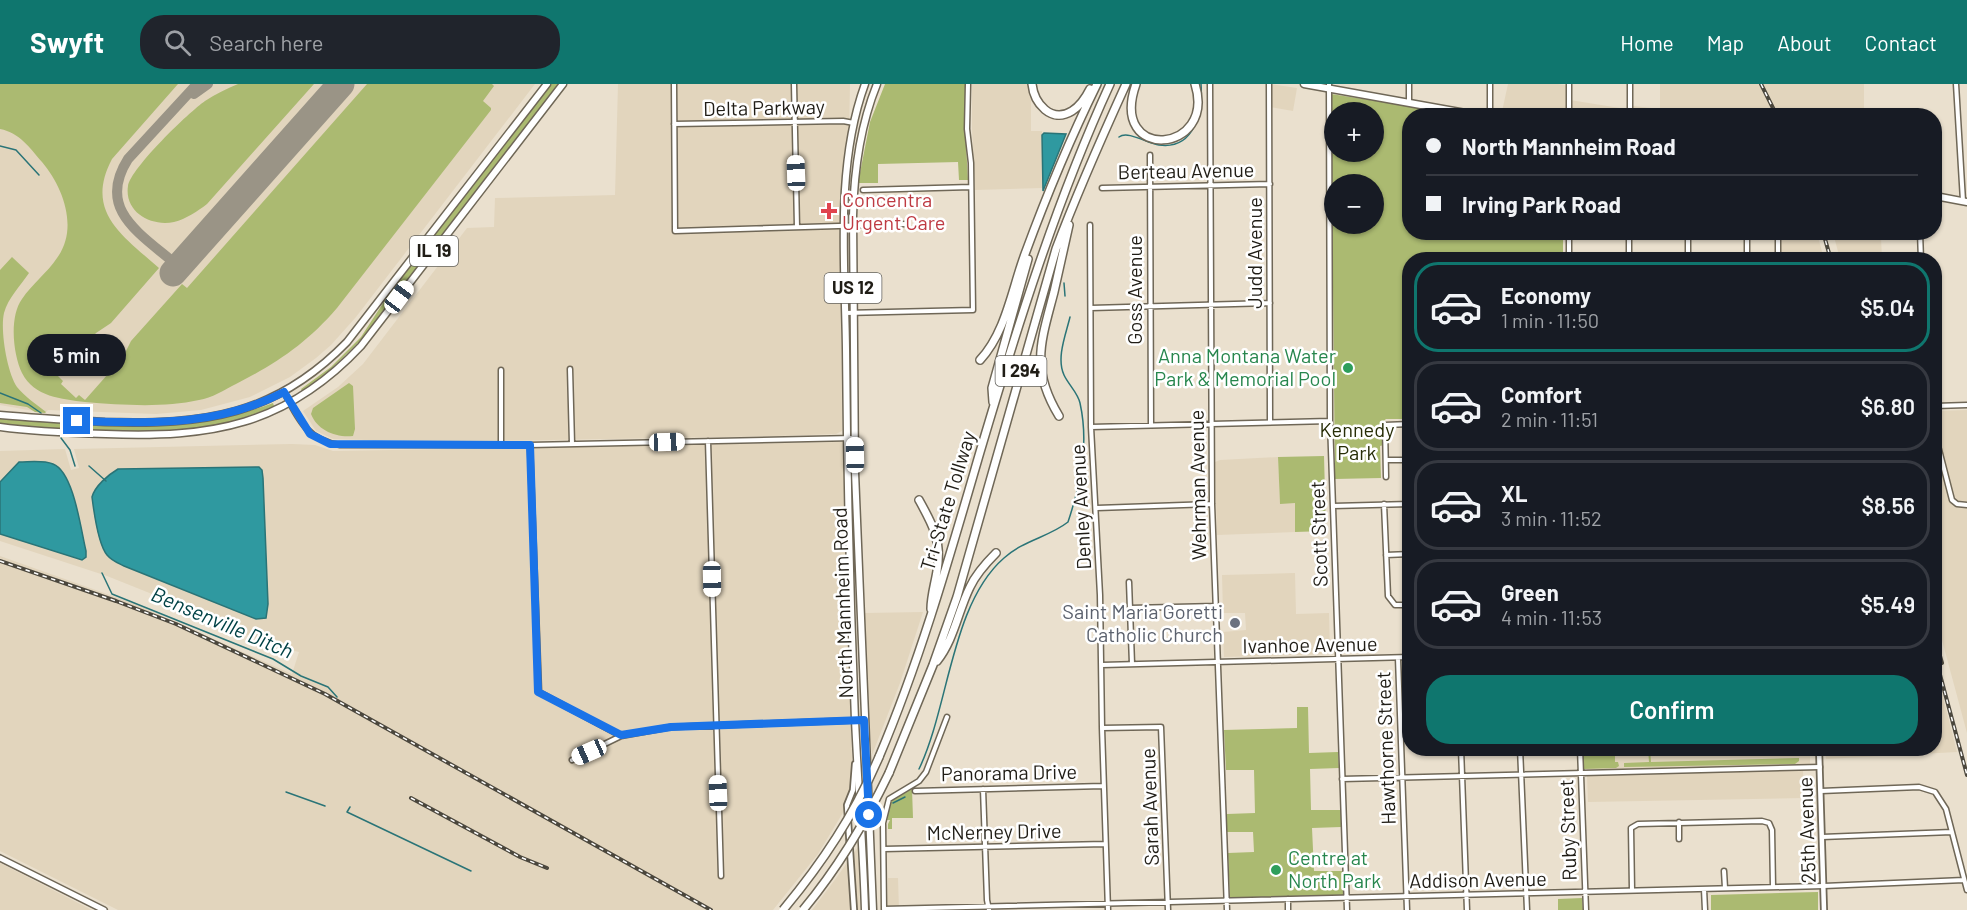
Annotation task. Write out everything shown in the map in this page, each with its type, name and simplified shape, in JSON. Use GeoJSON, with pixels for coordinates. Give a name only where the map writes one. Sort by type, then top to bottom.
{"type":"FeatureCollection","features":[{"type":"Feature","properties":{"kind":"highway"},"geometry":{"type":"LineString","coordinates":[[1032,84],[1034,96],[1040,106],[1051,114],[1056,114],[1070,112],[1080,105],[1095,84]]}},
{"type":"Feature","properties":{"kind":"highway","name":"I 294"},"geometry":{"type":"LineString","coordinates":[[993,407],[992,388],[1038,224],[1095,84]]}},
{"type":"Feature","properties":{"kind":"highway","name":"Tri-State Tollway"},"geometry":{"type":"LineString","coordinates":[[783,910],[809,879],[857,806],[900,707],[930,620],[993,407],[1052,225],[1088,132],[1110,84]]}},
{"type":"Feature","properties":{"kind":"highway","name":"Tri-State Tollway"},"geometry":{"type":"LineString","coordinates":[[803,910],[847,851],[865,822],[889,773],[933,665],[957,597],[1056,249],[1103,132],[1126,84]]}},
{"type":"Feature","properties":{"kind":"highway"},"geometry":{"type":"LineString","coordinates":[[1136,84],[1131,109],[1134,123],[1147,137],[1162,140],[1179,136],[1192,123],[1197,106],[1195,84]]}},
{"type":"Feature","properties":{"kind":"highway"},"geometry":{"type":"LineString","coordinates":[[1059,416],[1044,385],[1040,365],[1041,344],[1077,194]]}},
{"type":"Feature","properties":{"kind":"highway"},"geometry":{"type":"LineString","coordinates":[[980,360],[988,352],[1001,326],[1025,254],[1038,224]]}},
{"type":"Feature","properties":{"kind":"highway"},"geometry":{"type":"LineString","coordinates":[[919,500],[939,544],[930,620]]}},
{"type":"Feature","properties":{"kind":"highway"},"geometry":{"type":"LineString","coordinates":[[933,665],[946,650],[963,602],[975,577],[996,553]]}},
{"type":"Feature","properties":{"kind":"main road","name":"IL 19"},"geometry":{"type":"LineString","coordinates":[[0,415],[77,421],[177,422],[200,420],[237,411],[284,392],[313,372],[347,342],[547,84]]}},
{"type":"Feature","properties":{"kind":"main road","name":"IL 19"},"geometry":{"type":"LineString","coordinates":[[0,427],[90,434],[188,434],[232,426],[290,403],[340,367],[361,346],[563,84]]}},
{"type":"Feature","properties":{"kind":"main road","name":"US 12"},"geometry":{"type":"LineString","coordinates":[[846,438],[846,187],[854,123],[865,84]]}},
{"type":"Feature","properties":{"kind":"main road","name":"US 12"},"geometry":{"type":"LineString","coordinates":[[854,438],[854,190],[866,116],[877,84]]}},
{"type":"Feature","properties":{"kind":"main road"},"geometry":{"type":"LineString","coordinates":[[873,94],[883,84]]}},
{"type":"Feature","properties":{"kind":"main road"},"geometry":{"type":"LineString","coordinates":[[1304,84],[1329,86],[1440,108]]}},
{"type":"Feature","properties":{"kind":"main road"},"geometry":{"type":"LineString","coordinates":[[1942,197],[1965,202]]}},
{"type":"Feature","properties":{"kind":"main road","name":"North Mannheim Road"},"geometry":{"type":"LineString","coordinates":[[846,438],[855,721],[865,910]]}},
{"type":"Feature","properties":{"kind":"main road","name":"North Mannheim Road"},"geometry":{"type":"LineString","coordinates":[[854,438],[873,910]]}},
{"type":"Feature","properties":{"kind":"main road"},"geometry":{"type":"LineString","coordinates":[[0,858],[104,910]]}},
{"type":"Feature","properties":{"kind":"street"},"geometry":{"type":"LineString","coordinates":[[674,84],[675,231],[906,224]]}},
{"type":"Feature","properties":{"kind":"street"},"geometry":{"type":"LineString","coordinates":[[794,84],[797,227]]}},
{"type":"Feature","properties":{"kind":"street"},"geometry":{"type":"LineString","coordinates":[[845,313],[973,310],[971,155],[967,129],[968,84]]}},
{"type":"Feature","properties":{"kind":"street","name":"Wehrman Avenue"},"geometry":{"type":"LineString","coordinates":[[1210,84],[1212,504],[1224,778],[1227,910]]}},
{"type":"Feature","properties":{"kind":"street","name":"Judd Avenue"},"geometry":{"type":"LineString","coordinates":[[1269,84],[1270,422]]}},
{"type":"Feature","properties":{"kind":"street"},"geometry":{"type":"LineString","coordinates":[[1409,84],[1409,102]]}},
{"type":"Feature","properties":{"kind":"street"},"geometry":{"type":"LineString","coordinates":[[1490,84],[1490,108]]}},
{"type":"Feature","properties":{"kind":"street"},"geometry":{"type":"LineString","coordinates":[[1569,84],[1569,108]]}},
{"type":"Feature","properties":{"kind":"street"},"geometry":{"type":"LineString","coordinates":[[1630,84],[1630,108]]}},
{"type":"Feature","properties":{"kind":"street"},"geometry":{"type":"LineString","coordinates":[[1956,84],[1965,202]]}},
{"type":"Feature","properties":{"kind":"street","name":"Scott Street"},"geometry":{"type":"LineString","coordinates":[[1329,86],[1330,421],[1347,910]]}},
{"type":"Feature","properties":{"kind":"street","name":"Delta Parkway"},"geometry":{"type":"LineString","coordinates":[[674,124],[854,123]]}},
{"type":"Feature","properties":{"kind":"street","name":"Goss Avenue"},"geometry":{"type":"LineString","coordinates":[[1150,154],[1151,425]]}},
{"type":"Feature","properties":{"kind":"street","name":"Berteau Avenue"},"geometry":{"type":"LineString","coordinates":[[1102,188],[1270,184]]}},
{"type":"Feature","properties":{"kind":"street"},"geometry":{"type":"LineString","coordinates":[[863,190],[971,187]]}},
{"type":"Feature","properties":{"kind":"street","name":"Denley Avenue"},"geometry":{"type":"LineString","coordinates":[[1090,225],[1091,427],[1097,508],[1108,910]]}},
{"type":"Feature","properties":{"kind":"street"},"geometry":{"type":"LineString","coordinates":[[1091,308],[1270,303]]}},
{"type":"Feature","properties":{"kind":"street"},"geometry":{"type":"LineString","coordinates":[[570,369],[572,444]]}},
{"type":"Feature","properties":{"kind":"street"},"geometry":{"type":"LineString","coordinates":[[501,370],[501,445]]}},
{"type":"Feature","properties":{"kind":"street"},"geometry":{"type":"LineString","coordinates":[[284,392],[310,434],[330,444],[530,445],[854,438]]}},
{"type":"Feature","properties":{"kind":"street"},"geometry":{"type":"LineString","coordinates":[[1942,406],[1967,405]]}},
{"type":"Feature","properties":{"kind":"street"},"geometry":{"type":"LineString","coordinates":[[1091,427],[1330,421]]}},
{"type":"Feature","properties":{"kind":"street"},"geometry":{"type":"LineString","coordinates":[[1386,477],[1385,425],[1402,424]]}},
{"type":"Feature","properties":{"kind":"street"},"geometry":{"type":"LineString","coordinates":[[708,441],[721,876]]}},
{"type":"Feature","properties":{"kind":"street"},"geometry":{"type":"LineString","coordinates":[[530,445],[538,692],[621,735]]}},
{"type":"Feature","properties":{"kind":"street"},"geometry":{"type":"LineString","coordinates":[[1386,460],[1402,460]]}},
{"type":"Feature","properties":{"kind":"street"},"geometry":{"type":"LineString","coordinates":[[1942,462],[1951,497],[1956,504],[1967,505]]}},
{"type":"Feature","properties":{"kind":"street"},"geometry":{"type":"LineString","coordinates":[[1097,508],[1212,504]]}},
{"type":"Feature","properties":{"kind":"street"},"geometry":{"type":"LineString","coordinates":[[1384,504],[1388,596],[1395,605],[1402,605]]}},
{"type":"Feature","properties":{"kind":"street"},"geometry":{"type":"LineString","coordinates":[[1333,506],[1402,504]]}},
{"type":"Feature","properties":{"kind":"street"},"geometry":{"type":"LineString","coordinates":[[1386,555],[1402,554]]}},
{"type":"Feature","properties":{"kind":"street"},"geometry":{"type":"LineString","coordinates":[[1129,582],[1132,664]]}},
{"type":"Feature","properties":{"kind":"street"},"geometry":{"type":"LineString","coordinates":[[1130,608],[1216,606]]}},
{"type":"Feature","properties":{"kind":"street","name":"Hawthorne Street"},"geometry":{"type":"LineString","coordinates":[[1398,658],[1407,910]]}},
{"type":"Feature","properties":{"kind":"street","name":"Ivanhoe Avenue"},"geometry":{"type":"LineString","coordinates":[[1102,665],[1402,658]]}},
{"type":"Feature","properties":{"kind":"street","name":"Panorama Drive"},"geometry":{"type":"LineString","coordinates":[[883,823],[889,799],[919,781],[926,772],[947,717]]}},
{"type":"Feature","properties":{"kind":"street"},"geometry":{"type":"LineString","coordinates":[[572,760],[621,735],[671,727],[864,720]]}},
{"type":"Feature","properties":{"kind":"street","name":"Sarah Avenue"},"geometry":{"type":"LineString","coordinates":[[1102,728],[1161,727],[1168,910]]}},
{"type":"Feature","properties":{"kind":"street"},"geometry":{"type":"LineString","coordinates":[[854,910],[847,805],[853,790],[856,742]]}},
{"type":"Feature","properties":{"kind":"street"},"geometry":{"type":"LineString","coordinates":[[1461,756],[1467,910]]}},
{"type":"Feature","properties":{"kind":"street"},"geometry":{"type":"LineString","coordinates":[[1520,756],[1527,910]]}},
{"type":"Feature","properties":{"kind":"street","name":"Ruby Street"},"geometry":{"type":"LineString","coordinates":[[1580,756],[1586,910]]}},
{"type":"Feature","properties":{"kind":"street","name":"25th Avenue"},"geometry":{"type":"LineString","coordinates":[[1819,756],[1824,910]]}},
{"type":"Feature","properties":{"kind":"street"},"geometry":{"type":"LineString","coordinates":[[1342,779],[1820,767]]}},
{"type":"Feature","properties":{"kind":"street","name":"Panorama Drive"},"geometry":{"type":"LineString","coordinates":[[915,791],[1104,786]]}},
{"type":"Feature","properties":{"kind":"street"},"geometry":{"type":"LineString","coordinates":[[1821,790],[1919,787],[1935,792],[1943,801],[1967,890]]}},
{"type":"Feature","properties":{"kind":"street"},"geometry":{"type":"LineString","coordinates":[[983,789],[989,908]]}},
{"type":"Feature","properties":{"kind":"street"},"geometry":{"type":"LineString","coordinates":[[847,805],[853,797],[860,795]]}},
{"type":"Feature","properties":{"kind":"street"},"geometry":{"type":"LineString","coordinates":[[869,815],[883,823],[884,910]]}},
{"type":"Feature","properties":{"kind":"street"},"geometry":{"type":"LineString","coordinates":[[1632,890],[1631,828],[1638,824],[1762,820],[1769,823],[1772,830],[1773,887]]}},
{"type":"Feature","properties":{"kind":"street"},"geometry":{"type":"LineString","coordinates":[[1678,822],[1679,839]]}},
{"type":"Feature","properties":{"kind":"street"},"geometry":{"type":"LineString","coordinates":[[1822,837],[1952,832]]}},
{"type":"Feature","properties":{"kind":"street","name":"McNerney Drive"},"geometry":{"type":"LineString","coordinates":[[884,849],[1105,844]]}},
{"type":"Feature","properties":{"kind":"street"},"geometry":{"type":"LineString","coordinates":[[1724,872],[1725,888]]}},
{"type":"Feature","properties":{"kind":"street","name":"Addison Avenue"},"geometry":{"type":"LineString","coordinates":[[884,910],[1046,908],[1168,902],[1824,886],[1964,880]]}},
{"type":"Feature","properties":{"kind":"street"},"geometry":{"type":"LineString","coordinates":[[1704,889],[1705,910]]}},
{"type":"Feature","properties":{"kind":"street"},"geometry":{"type":"LineString","coordinates":[[1288,899],[1288,910]]}},
{"type":"Feature","properties":{"kind":"shaded area"},"geometry":{"type":"Polygon","coordinates":[[[0,84],[535,84],[356,317],[331,345],[290,377],[250,397],[201,410],[156,414],[48,410],[45,413],[0,405],[0,84]]]}},
{"type":"Feature","properties":{"kind":"shaded area"},"geometry":{"type":"Polygon","coordinates":[[[618,84],[850,84],[849,134],[842,181],[841,221],[842,431],[836,434],[777,436],[442,442],[333,439],[316,431],[303,411],[338,387],[363,364],[467,228],[494,227],[495,198],[615,195],[618,84]]]}},
{"type":"Feature","properties":{"kind":"shaded area"},"geometry":{"type":"Polygon","coordinates":[[[972,84],[1029,84],[1031,131],[1042,131],[1042,188],[975,190],[972,84]]]}},
{"type":"Feature","properties":{"kind":"shaded area"},"geometry":{"type":"Polygon","coordinates":[[[1270,84],[1297,88],[1293,111],[1270,107],[1270,84]]]}},
{"type":"Feature","properties":{"kind":"shaded area"},"geometry":{"type":"Polygon","coordinates":[[[1508,84],[1558,84],[1570,86],[1570,100],[1620,108],[1503,108],[1508,84]]]}},
{"type":"Feature","properties":{"kind":"shaded area"},"geometry":{"type":"Polygon","coordinates":[[[1660,84],[1864,84],[1864,108],[1660,108],[1660,84]]]}},
{"type":"Feature","properties":{"kind":"shaded area"},"geometry":{"type":"Polygon","coordinates":[[[1780,240],[1819,240],[1822,252],[1780,252],[1780,240]]]}},
{"type":"Feature","properties":{"kind":"shaded area"},"geometry":{"type":"Polygon","coordinates":[[[1835,240],[1881,240],[1882,252],[1838,252],[1835,240]]]}},
{"type":"Feature","properties":{"kind":"shaded area"},"geometry":{"type":"Polygon","coordinates":[[[1967,410],[1967,733],[1942,640],[1942,411],[1967,410]]]}},
{"type":"Feature","properties":{"kind":"shaded area"},"geometry":{"type":"Polygon","coordinates":[[[843,442],[853,796],[818,854],[773,910],[118,910],[0,851],[0,556],[135,604],[292,674],[299,652],[272,646],[107,576],[0,541],[0,451],[65,449],[71,470],[79,468],[74,449],[292,444],[315,445],[333,451],[843,442]]]}},
{"type":"Feature","properties":{"kind":"shaded area"},"geometry":{"type":"Polygon","coordinates":[[[1278,457],[1280,503],[1295,503],[1295,532],[1217,535],[1215,462],[1278,457]]]}},
{"type":"Feature","properties":{"kind":"shaded area"},"geometry":{"type":"Polygon","coordinates":[[[1295,573],[1296,614],[1329,613],[1330,654],[1224,657],[1223,632],[1246,630],[1245,613],[1223,613],[1222,575],[1295,573]]]}},
{"type":"Feature","properties":{"kind":"shaded area"},"geometry":{"type":"Polygon","coordinates":[[[923,612],[900,683],[872,755],[865,613],[923,612]]]}},
{"type":"Feature","properties":{"kind":"shaded area"},"geometry":{"type":"Polygon","coordinates":[[[1942,693],[1957,752],[1942,753],[1942,693]]]}},
{"type":"Feature","properties":{"kind":"shaded area"},"geometry":{"type":"Polygon","coordinates":[[[1586,756],[1810,756],[1810,771],[1803,771],[1804,798],[1588,802],[1586,756]]]}},
{"type":"Feature","properties":{"kind":"shaded area"},"geometry":{"type":"Polygon","coordinates":[[[1826,756],[1882,756],[1826,759],[1826,756]]]}},
{"type":"Feature","properties":{"kind":"shaded area"},"geometry":{"type":"Polygon","coordinates":[[[858,847],[860,910],[812,910],[837,877],[858,847]]]}},
{"type":"Feature","properties":{"kind":"shaded area"},"geometry":{"type":"Polygon","coordinates":[[[0,863],[92,910],[0,910],[0,863]]]}},
{"type":"Feature","properties":{"kind":"shaded area"},"geometry":{"type":"Polygon","coordinates":[[[888,878],[898,878],[899,910],[887,910],[888,878]]]}},
{"type":"Feature","properties":{"kind":"green space"},"geometry":{"type":"Polygon","coordinates":[[[0,84],[178,84],[112,159],[105,178],[102,194],[105,208],[112,221],[133,245],[159,268],[111,323],[96,333],[58,376],[63,381],[61,384],[76,398],[79,395],[85,400],[123,357],[131,341],[182,284],[187,288],[367,84],[492,84],[494,86],[483,101],[491,110],[337,308],[303,342],[278,360],[213,396],[185,403],[142,405],[58,398],[41,392],[27,381],[22,373],[16,356],[15,315],[22,299],[49,269],[64,246],[67,221],[62,195],[50,172],[24,141],[0,129],[0,84]]]}},
{"type":"Feature","properties":{"kind":"green space"},"geometry":{"type":"Polygon","coordinates":[[[238,84],[314,84],[207,204],[174,222],[157,222],[141,216],[130,203],[128,195],[128,186],[139,167],[174,128],[197,107],[238,84]]]}},
{"type":"Feature","properties":{"kind":"green space"},"geometry":{"type":"Polygon","coordinates":[[[551,84],[559,84],[360,341],[327,373],[302,391],[301,389],[331,367],[361,337],[387,297],[551,84]]]}},
{"type":"Feature","properties":{"kind":"green space"},"geometry":{"type":"Polygon","coordinates":[[[885,84],[965,84],[968,180],[959,180],[958,162],[878,164],[878,183],[858,183],[870,122],[885,84]]]}},
{"type":"Feature","properties":{"kind":"green space"},"geometry":{"type":"Polygon","coordinates":[[[1331,94],[1382,102],[1331,102],[1331,94]]]}},
{"type":"Feature","properties":{"kind":"green space","name":"Kennedy Park"},"geometry":{"type":"Polygon","coordinates":[[[1384,102],[1421,108],[1402,108],[1402,240],[1563,240],[1563,252],[1402,252],[1402,419],[1386,419],[1380,424],[1379,432],[1384,436],[1384,445],[1380,446],[1381,478],[1335,479],[1332,234],[1384,234],[1384,174],[1332,174],[1332,162],[1384,162],[1384,102]]]}},
{"type":"Feature","properties":{"kind":"green space"},"geometry":{"type":"Polygon","coordinates":[[[12,257],[29,273],[4,313],[3,330],[7,361],[17,387],[45,413],[35,412],[27,407],[0,403],[0,270],[12,257]]]}},
{"type":"Feature","properties":{"kind":"green space"},"geometry":{"type":"Polygon","coordinates":[[[349,383],[353,386],[355,429],[353,436],[340,436],[322,429],[311,414],[313,408],[349,383]]]}},
{"type":"Feature","properties":{"kind":"green space"},"geometry":{"type":"Polygon","coordinates":[[[273,403],[274,406],[242,418],[174,431],[104,432],[0,424],[0,418],[69,424],[138,426],[172,424],[240,413],[273,403]]]}},
{"type":"Feature","properties":{"kind":"green space"},"geometry":{"type":"Polygon","coordinates":[[[1324,456],[1326,531],[1295,532],[1295,503],[1280,504],[1278,457],[1324,456]]]}},
{"type":"Feature","properties":{"kind":"green space"},"geometry":{"type":"Polygon","coordinates":[[[1297,707],[1308,707],[1309,753],[1338,752],[1339,768],[1310,769],[1311,810],[1341,810],[1341,827],[1312,828],[1314,871],[1343,871],[1344,895],[1230,898],[1228,853],[1254,852],[1253,832],[1227,832],[1227,814],[1255,813],[1254,770],[1226,770],[1224,730],[1297,728],[1297,707]]]}},
{"type":"Feature","properties":{"kind":"green space"},"geometry":{"type":"Polygon","coordinates":[[[1583,756],[1615,756],[1615,762],[1618,762],[1619,766],[1616,768],[1584,769],[1583,756]]]}},
{"type":"Feature","properties":{"kind":"green space"},"geometry":{"type":"Polygon","coordinates":[[[1649,756],[1651,756],[1651,762],[1799,758],[1795,764],[1624,767],[1624,763],[1649,762],[1649,756]]]}},
{"type":"Feature","properties":{"kind":"green space"},"geometry":{"type":"Polygon","coordinates":[[[912,789],[913,818],[892,818],[892,829],[888,829],[890,801],[912,789]]]}},
{"type":"Feature","properties":{"kind":"green space"},"geometry":{"type":"Polygon","coordinates":[[[1818,892],[1818,910],[1711,910],[1711,895],[1818,892]]]}},
{"type":"Feature","properties":{"kind":"green space"},"geometry":{"type":"Polygon","coordinates":[[[1582,898],[1583,910],[1558,910],[1558,899],[1582,898]]]}},
{"type":"Feature","properties":{"kind":"water"},"geometry":{"type":"Polygon","coordinates":[[[1044,133],[1066,134],[1043,191],[1042,135],[1044,133]]]}},
{"type":"Feature","properties":{"kind":"water"},"geometry":{"type":"Polygon","coordinates":[[[19,462],[53,464],[66,478],[76,503],[86,551],[86,557],[82,560],[0,534],[0,482],[19,462]]]}},
{"type":"Feature","properties":{"kind":"water"},"geometry":{"type":"Polygon","coordinates":[[[259,467],[263,478],[268,604],[266,618],[256,619],[124,566],[111,559],[104,550],[97,528],[92,497],[102,481],[118,469],[259,467]]]}},
{"type":"Feature","properties":{"kind":"waterway"},"geometry":{"type":"LineString","coordinates":[[1119,137],[1128,135],[1159,145],[1171,145],[1181,141],[1189,135],[1198,116],[1201,84]]}},
{"type":"Feature","properties":{"kind":"waterway","name":"Bensenville Ditch"},"geometry":{"type":"LineString","coordinates":[[0,146],[16,150],[39,175]]}},
{"type":"Feature","properties":{"kind":"waterway"},"geometry":{"type":"LineString","coordinates":[[1064,283],[1065,296]]}},
{"type":"Feature","properties":{"kind":"waterway"},"geometry":{"type":"LineString","coordinates":[[919,769],[929,744],[962,629],[986,578],[1012,552],[1068,522],[1077,493],[1084,448],[1083,418],[1079,399],[1066,378],[1061,361],[1062,346],[1070,317]]}},
{"type":"Feature","properties":{"kind":"waterway","name":"Bensenville Ditch"},"geometry":{"type":"LineString","coordinates":[[0,393],[28,404],[41,413]]}},
{"type":"Feature","properties":{"kind":"waterway","name":"Bensenville Ditch"},"geometry":{"type":"LineString","coordinates":[[61,438],[70,450],[75,466]]}},
{"type":"Feature","properties":{"kind":"waterway"},"geometry":{"type":"LineString","coordinates":[[89,466],[106,481]]}},
{"type":"Feature","properties":{"kind":"waterway","name":"Bensenville Ditch"},"geometry":{"type":"LineString","coordinates":[[102,573],[112,594],[273,659],[301,676],[328,687],[337,697]]}},
{"type":"Feature","properties":{"kind":"waterway"},"geometry":{"type":"LineString","coordinates":[[286,792],[325,806]]}},
{"type":"Feature","properties":{"kind":"waterway"},"geometry":{"type":"LineString","coordinates":[[893,803],[905,797]]}},
{"type":"Feature","properties":{"kind":"waterway"},"geometry":{"type":"LineString","coordinates":[[350,807],[347,812],[471,871]]}},
{"type":"Feature","properties":{"kind":"taxiway"},"geometry":{"type":"LineString","coordinates":[[179,267],[138,232],[120,208],[117,193],[119,177],[128,159],[197,84]]}},
{"type":"Feature","properties":{"kind":"taxiway"},"geometry":{"type":"LineString","coordinates":[[194,94],[208,84]]}},
{"type":"Feature","properties":{"kind":"runway"},"geometry":{"type":"LineString","coordinates":[[173,273],[341,84]]}},
{"type":"Feature","properties":{"kind":"railway"},"geometry":{"type":"LineString","coordinates":[[1761,84],[1773,108]]}},
{"type":"Feature","properties":{"kind":"railway"},"geometry":{"type":"LineString","coordinates":[[1825,240],[1829,252]]}},
{"type":"Feature","properties":{"kind":"railway"},"geometry":{"type":"LineString","coordinates":[[0,561],[176,624],[325,694],[711,910]]}},
{"type":"Feature","properties":{"kind":"railway"},"geometry":{"type":"LineString","coordinates":[[1942,682],[1967,775]]}},
{"type":"Feature","properties":{"kind":"railway"},"geometry":{"type":"LineString","coordinates":[[411,798],[520,857],[547,868]]}},
{"type":"Feature","properties":{"kind":"place","name":"Concentra Urgent Care"},"geometry":{"type":"Point","coordinates":[829,211]}},
{"type":"Feature","properties":{"kind":"place","name":"Anna Montana Water Park & Memorial Pool"},"geometry":{"type":"Point","coordinates":[1348,368]}},
{"type":"Feature","properties":{"kind":"place","name":"Saint Maria Goretti Catholic Church"},"geometry":{"type":"Point","coordinates":[1235,623]}},
{"type":"Feature","properties":{"kind":"place","name":"Centre at North Park"},"geometry":{"type":"Point","coordinates":[1276,870]}},
{"type":"Feature","properties":{"kind":"route"},"geometry":{"type":"LineString","coordinates":[[77,421],[146,423],[200,420],[237,411],[284,392],[310,434],[330,444],[530,445],[538,692],[621,735],[671,727],[864,720],[869,815]]}}]}
